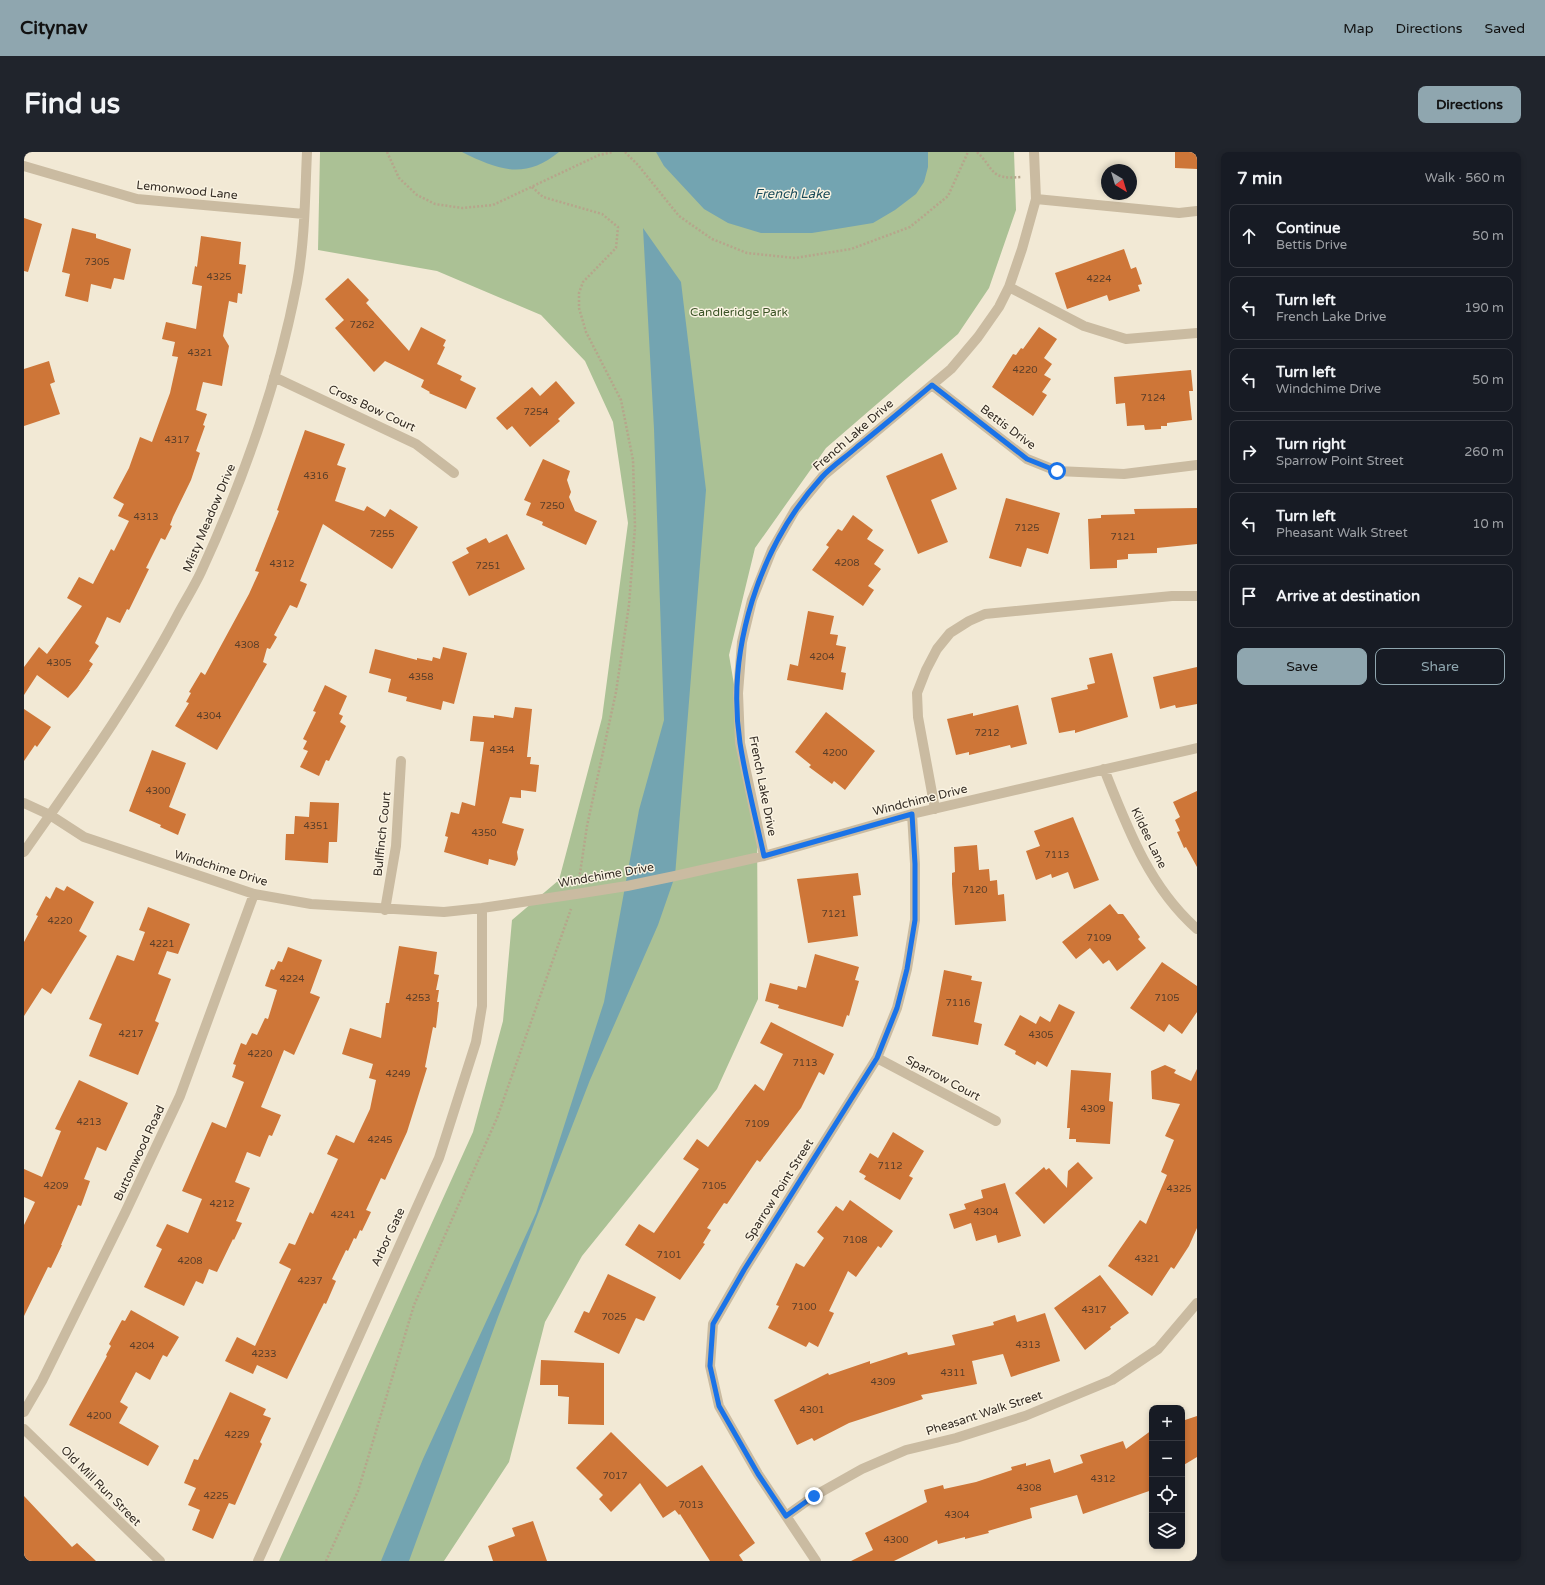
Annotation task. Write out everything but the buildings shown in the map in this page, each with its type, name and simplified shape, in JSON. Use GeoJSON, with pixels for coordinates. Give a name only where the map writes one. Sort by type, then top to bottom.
{"type":"FeatureCollection","features":[{"type":"Feature","properties":{"kind":"street","name":"Misty Meadow Drive"},"geometry":{"type":"LineString","coordinates":[[24,852],[121,713],[160,647],[201,573],[247,464],[274,377],[297,282],[304,214],[307,152]]}},
{"type":"Feature","properties":{"kind":"street","name":"French Lake Drive"},"geometry":{"type":"LineString","coordinates":[[764,856],[740,743],[738,693],[742,642],[752,600],[776,544],[795,510],[823,476],[951,369],[978,337],[999,307],[1010,287],[1036,199],[1034,152]]}},
{"type":"Feature","properties":{"kind":"street","name":"Lemonwood Lane"},"geometry":{"type":"LineString","coordinates":[[24,166],[137,199],[304,214]]}},
{"type":"Feature","properties":{"kind":"street"},"geometry":{"type":"LineString","coordinates":[[1036,199],[1180,213],[1197,211]]}},
{"type":"Feature","properties":{"kind":"street"},"geometry":{"type":"LineString","coordinates":[[1010,287],[1084,326],[1126,339],[1197,333]]}},
{"type":"Feature","properties":{"kind":"street","name":"Cross Bow Court"},"geometry":{"type":"LineString","coordinates":[[274,377],[416,444],[454,473]]}},
{"type":"Feature","properties":{"kind":"street","name":"Bettis Drive"},"geometry":{"type":"LineString","coordinates":[[932,385],[1027,459],[1057,471],[1124,474],[1197,465]]}},
{"type":"Feature","properties":{"kind":"street"},"geometry":{"type":"LineString","coordinates":[[935,808],[918,717],[917,693],[937,649],[950,633],[969,621],[985,614],[1172,596],[1197,596]]}},
{"type":"Feature","properties":{"kind":"street","name":"Windchime Drive"},"geometry":{"type":"LineString","coordinates":[[24,803],[50,815],[84,838],[254,894],[311,904],[385,910],[444,912],[482,908],[628,886],[764,856],[935,808],[1197,748]]}},
{"type":"Feature","properties":{"kind":"street","name":"Bullfinch Court"},"geometry":{"type":"LineString","coordinates":[[385,910],[396,846],[401,761]]}},
{"type":"Feature","properties":{"kind":"street","name":"Kildee Lane"},"geometry":{"type":"LineString","coordinates":[[1104,769],[1132,840],[1148,871],[1187,920],[1197,929]]}},
{"type":"Feature","properties":{"kind":"street","name":"Sparrow Point Street"},"geometry":{"type":"LineString","coordinates":[[816,1561],[758,1474],[719,1406],[710,1366],[713,1324],[744,1270],[877,1058],[897,1008],[907,969],[915,920],[915,864],[912,814]]}},
{"type":"Feature","properties":{"kind":"street","name":"Buttonwood Road"},"geometry":{"type":"LineString","coordinates":[[24,1412],[42,1381],[126,1213],[180,1096],[254,894]]}},
{"type":"Feature","properties":{"kind":"street","name":"Arbor Gate"},"geometry":{"type":"LineString","coordinates":[[258,1561],[439,1158],[476,1042],[482,1006],[482,908]]}},
{"type":"Feature","properties":{"kind":"street","name":"Sparrow Court"},"geometry":{"type":"LineString","coordinates":[[877,1058],[996,1121]]}},
{"type":"Feature","properties":{"kind":"street","name":"Pheasant Walk Street"},"geometry":{"type":"LineString","coordinates":[[786,1516],[814,1496],[862,1469],[906,1450],[956,1438],[1025,1416],[1112,1380],[1158,1349],[1197,1303]]}},
{"type":"Feature","properties":{"kind":"street","name":"Old Mill Run Street"},"geometry":{"type":"LineString","coordinates":[[24,1430],[160,1561]]}},
{"type":"Feature","properties":{"kind":"path"},"geometry":{"type":"LineString","coordinates":[[387,152],[399,178],[417,195],[435,204],[462,208],[493,205],[599,155],[613,152]]}},
{"type":"Feature","properties":{"kind":"path"},"geometry":{"type":"LineString","coordinates":[[625,152],[679,216],[712,239],[747,253],[795,258],[851,249],[910,227],[948,196],[968,152]]}},
{"type":"Feature","properties":{"kind":"path"},"geometry":{"type":"LineString","coordinates":[[976,152],[984,159],[990,170],[1002,177],[1009,178],[1035,176]]}},
{"type":"Feature","properties":{"kind":"path"},"geometry":{"type":"LineString","coordinates":[[326,1561],[358,1491],[414,1305],[497,1118],[576,894],[587,826],[616,692],[629,605],[635,527],[633,460],[621,400],[586,332],[579,308],[579,293],[583,282],[616,248],[618,228],[602,214],[543,197],[532,187]]}},
{"type":"Feature","properties":{"kind":"green space","name":"Candleridge Park"},"geometry":{"type":"Polygon","coordinates":[[[320,152],[1014,152],[1016,210],[989,288],[958,334],[826,448],[755,548],[729,655],[757,821],[758,999],[717,1089],[582,1256],[545,1322],[509,1462],[444,1561],[279,1561],[473,1132],[503,1021],[512,920],[559,880],[602,718],[628,523],[613,422],[585,361],[541,315],[437,271],[318,250],[320,152]]]}},
{"type":"Feature","properties":{"kind":"water"},"geometry":{"type":"Polygon","coordinates":[[[462,152],[559,152],[547,161],[535,166],[523,169],[511,169],[488,164],[462,152]]]}},
{"type":"Feature","properties":{"kind":"water","name":"French Lake"},"geometry":{"type":"Polygon","coordinates":[[[656,152],[928,152],[928,167],[924,182],[916,194],[895,210],[873,223],[812,233],[761,233],[728,223],[704,209],[664,166],[656,152]]]}},
{"type":"Feature","properties":{"kind":"water"},"geometry":{"type":"Polygon","coordinates":[[[643,228],[681,282],[706,490],[675,876],[658,925],[590,1080],[498,1317],[409,1561],[381,1561],[423,1459],[536,1213],[604,1002],[639,810],[664,720],[654,429],[643,228]]]}},
{"type":"Feature","properties":{"kind":"route"},"geometry":{"type":"LineString","coordinates":[[814,1496],[786,1516],[758,1474],[719,1406],[710,1366],[713,1324],[744,1270],[877,1058],[897,1008],[907,969],[915,920],[915,864],[912,814],[764,856],[740,743],[738,693],[742,642],[752,600],[772,550],[795,510],[823,476],[932,385],[1027,459],[1057,471]]}}]}
